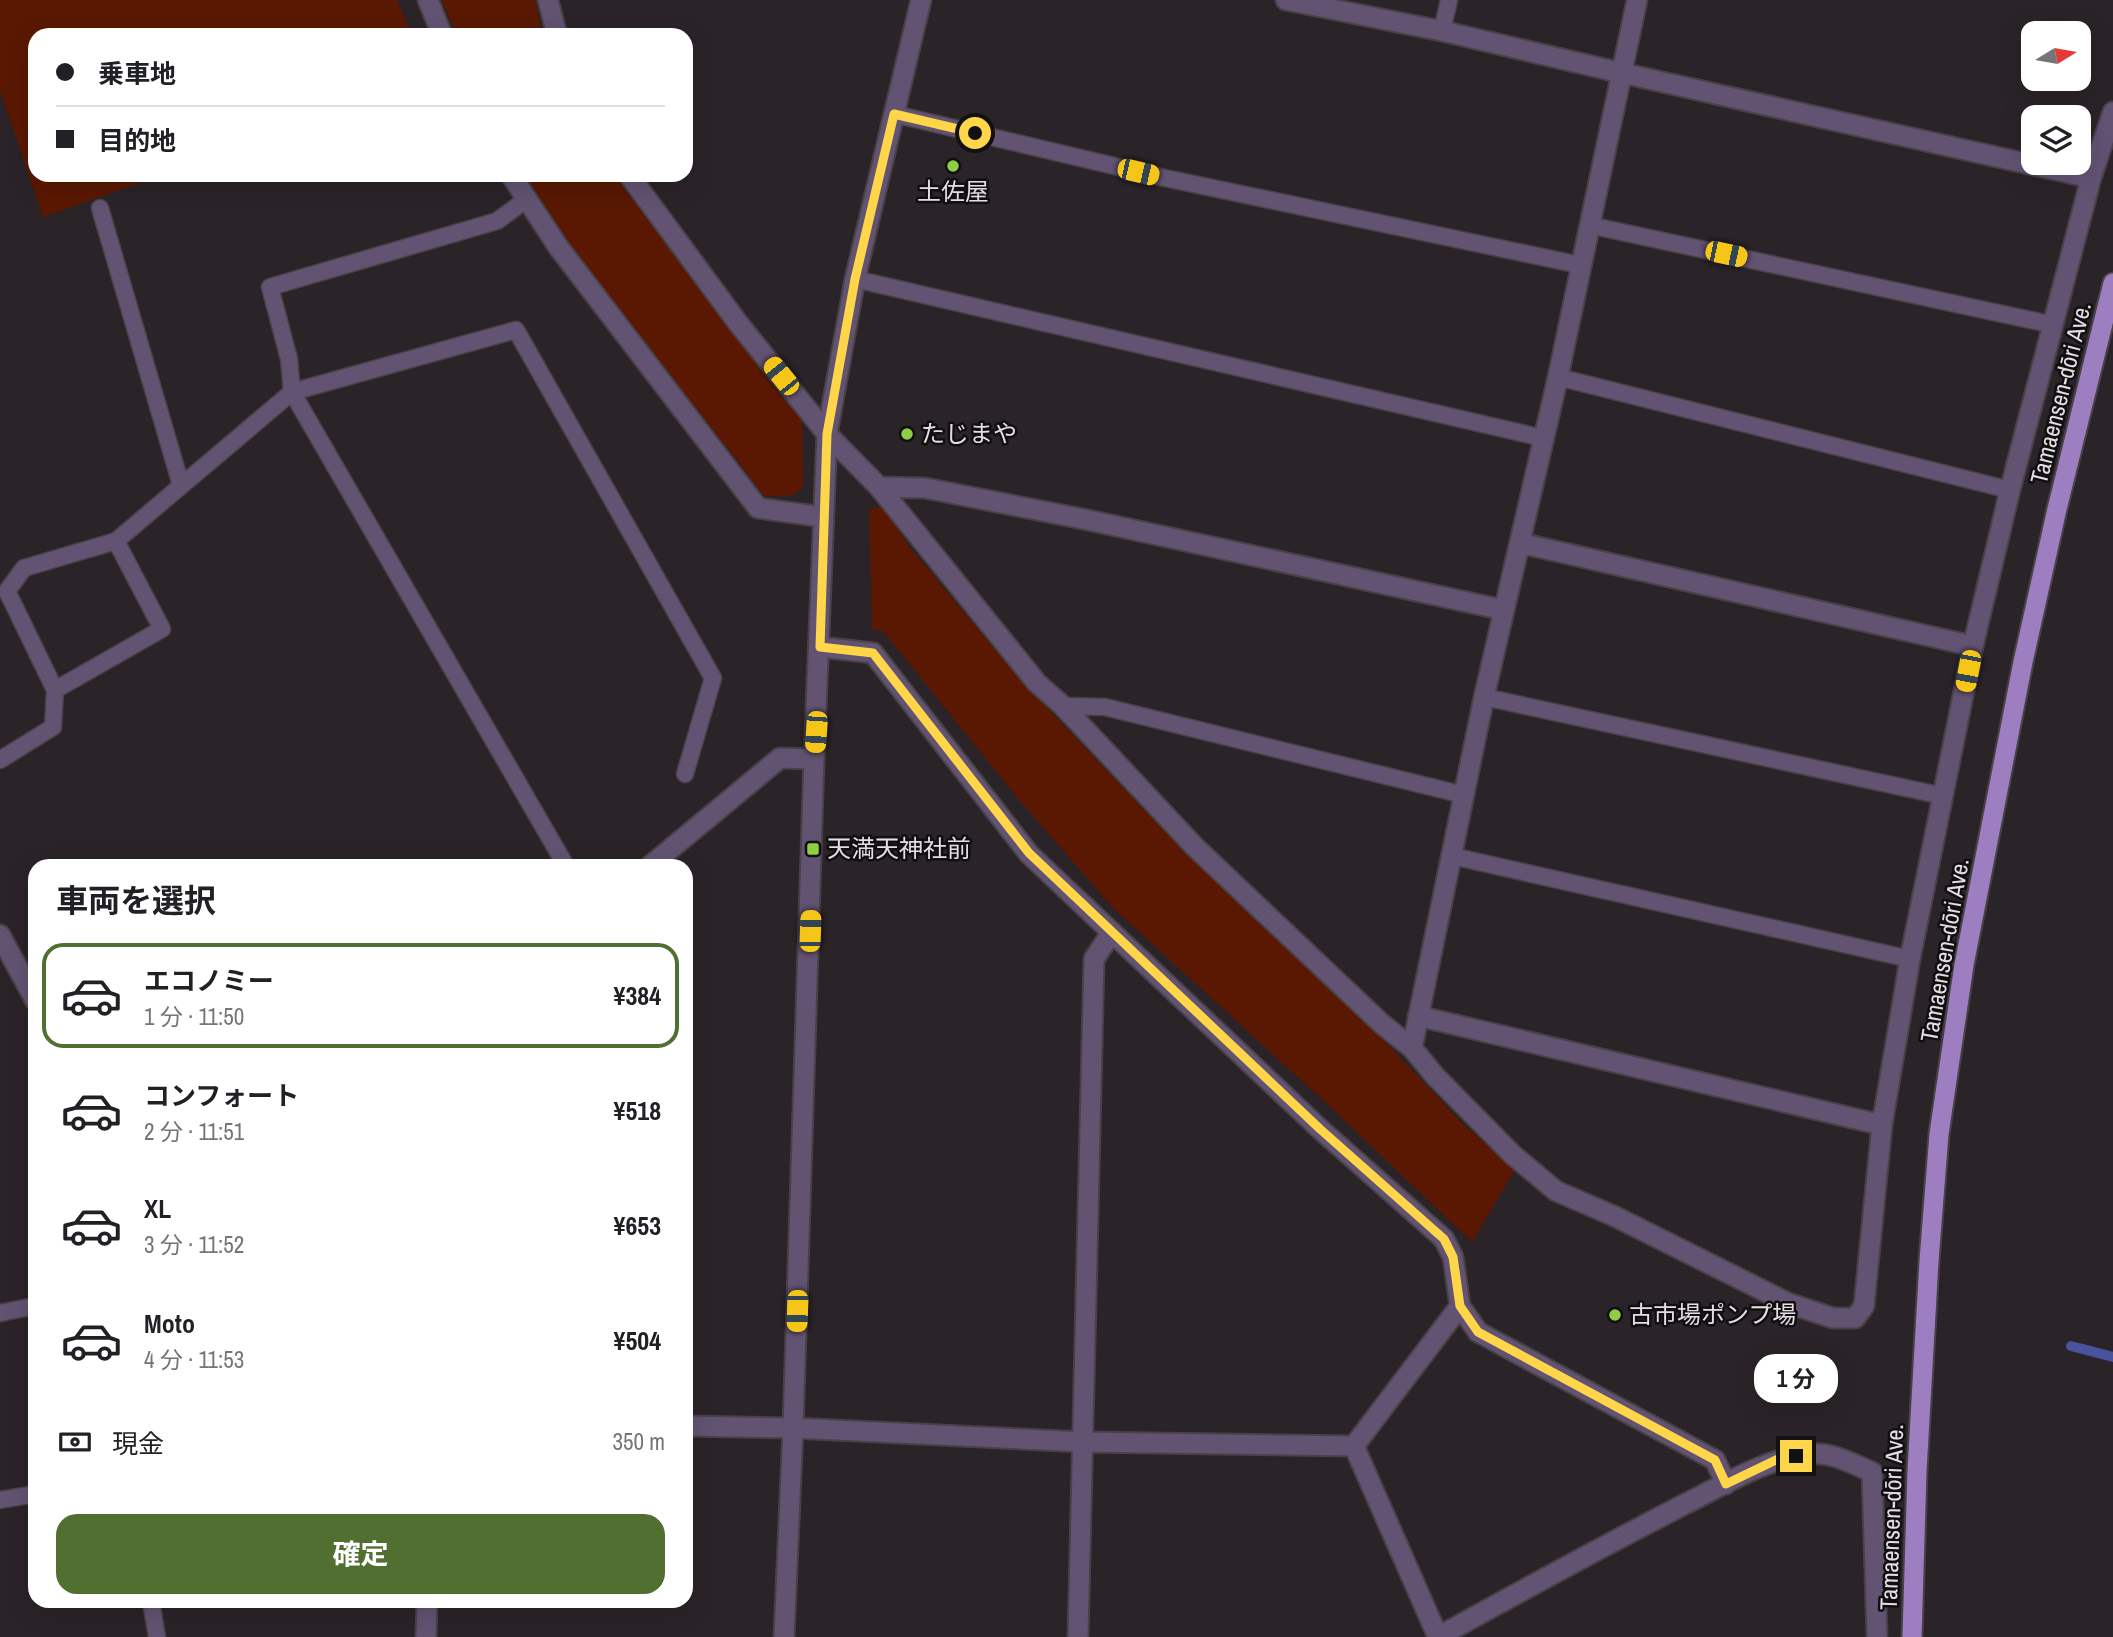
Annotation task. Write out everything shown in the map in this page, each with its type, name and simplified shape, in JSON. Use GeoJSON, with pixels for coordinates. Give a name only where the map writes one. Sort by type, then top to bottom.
{"type":"FeatureCollection","features":[{"type":"Feature","properties":{"kind":"main road","name":"Tamaensen-dōri Ave."},"geometry":{"type":"LineString","coordinates":[[1912,1637],[1917,1471],[1939,1134],[1961,991],[2023,662],[2057,509],[2113,283]]}},
{"type":"Feature","properties":{"kind":"street"},"geometry":{"type":"LineString","coordinates":[[428,0],[439,28]]}},
{"type":"Feature","properties":{"kind":"street"},"geometry":{"type":"LineString","coordinates":[[548,0],[555,28]]}},
{"type":"Feature","properties":{"kind":"street"},"geometry":{"type":"LineString","coordinates":[[784,1637],[827,434],[855,279],[921,0]]}},
{"type":"Feature","properties":{"kind":"street"},"geometry":{"type":"LineString","coordinates":[[1286,0],[1442,31],[2091,178]]}},
{"type":"Feature","properties":{"kind":"street"},"geometry":{"type":"LineString","coordinates":[[1412,1048],[1484,697],[1558,377],[1637,0]]}},
{"type":"Feature","properties":{"kind":"street"},"geometry":{"type":"LineString","coordinates":[[634,182],[738,323],[827,434],[879,487],[1037,683],[1063,706],[1195,848],[1382,1024],[1412,1048],[1435,1076],[1513,1155],[1556,1191],[1614,1216],[1788,1303],[1833,1318],[1856,1318],[1864,1306],[1882,1125],[1910,959],[1973,646],[2010,489],[2091,178],[2113,112]]}},
{"type":"Feature","properties":{"kind":"street"},"geometry":{"type":"LineString","coordinates":[[515,182],[559,248],[758,508],[823,517]]}},
{"type":"Feature","properties":{"kind":"street"},"geometry":{"type":"LineString","coordinates":[[879,487],[925,488],[1034,509],[1504,610]]}},
{"type":"Feature","properties":{"kind":"street"},"geometry":{"type":"LineString","coordinates":[[1520,543],[1973,646]]}},
{"type":"Feature","properties":{"kind":"street"},"geometry":{"type":"LineString","coordinates":[[820,647],[873,653],[1029,853],[1320,1129],[1444,1239],[1453,1257],[1460,1306],[1478,1332],[1715,1460],[1726,1484]]}},
{"type":"Feature","properties":{"kind":"street"},"geometry":{"type":"LineString","coordinates":[[658,859],[780,758],[814,758]]}},
{"type":"Feature","properties":{"kind":"street"},"geometry":{"type":"LineString","coordinates":[[1078,1637],[1094,959],[1112,932]]}},
{"type":"Feature","properties":{"kind":"street"},"geometry":{"type":"LineString","coordinates":[[0,935],[28,987]]}},
{"type":"Feature","properties":{"kind":"street"},"geometry":{"type":"LineString","coordinates":[[1418,1016],[1882,1125]]}},
{"type":"Feature","properties":{"kind":"street"},"geometry":{"type":"LineString","coordinates":[[1354,1446],[1460,1306]]}},
{"type":"Feature","properties":{"kind":"street"},"geometry":{"type":"LineString","coordinates":[[693,1426],[793,1428],[1084,1442],[1354,1446]]}},
{"type":"Feature","properties":{"kind":"street"},"geometry":{"type":"LineString","coordinates":[[1354,1446],[1438,1637],[1611,1542],[1778,1459],[1814,1453],[1839,1458],[1872,1472],[1877,1637]]}},
{"type":"Feature","properties":{"kind":"street"},"geometry":{"type":"LineString","coordinates":[[426,1637],[427,1608]]}},
{"type":"Feature","properties":{"kind":"lane"},"geometry":{"type":"LineString","coordinates":[[1442,31],[1448,0]]}},
{"type":"Feature","properties":{"kind":"lane"},"geometry":{"type":"LineString","coordinates":[[894,114],[1164,178],[1580,265]]}},
{"type":"Feature","properties":{"kind":"lane"},"geometry":{"type":"LineString","coordinates":[[527,200],[497,221],[270,288],[289,359],[292,392],[562,859]]}},
{"type":"Feature","properties":{"kind":"lane"},"geometry":{"type":"LineString","coordinates":[[100,208],[181,485]]}},
{"type":"Feature","properties":{"kind":"lane"},"geometry":{"type":"LineString","coordinates":[[1589,225],[2054,325]]}},
{"type":"Feature","properties":{"kind":"lane"},"geometry":{"type":"LineString","coordinates":[[855,279],[1543,439]]}},
{"type":"Feature","properties":{"kind":"lane"},"geometry":{"type":"LineString","coordinates":[[0,760],[52,727],[55,690],[7,591],[24,568],[116,541],[292,392],[516,330],[712,678],[685,774]]}},
{"type":"Feature","properties":{"kind":"lane"},"geometry":{"type":"LineString","coordinates":[[1558,377],[2010,489]]}},
{"type":"Feature","properties":{"kind":"lane"},"geometry":{"type":"LineString","coordinates":[[55,690],[162,629],[116,541]]}},
{"type":"Feature","properties":{"kind":"lane"},"geometry":{"type":"LineString","coordinates":[[1484,697],[1943,796]]}},
{"type":"Feature","properties":{"kind":"lane"},"geometry":{"type":"LineString","coordinates":[[1063,706],[1105,707],[1464,795]]}},
{"type":"Feature","properties":{"kind":"lane"},"geometry":{"type":"LineString","coordinates":[[1452,856],[1910,959]]}},
{"type":"Feature","properties":{"kind":"lane"},"geometry":{"type":"LineString","coordinates":[[0,1313],[28,1307]]}},
{"type":"Feature","properties":{"kind":"lane"},"geometry":{"type":"LineString","coordinates":[[0,1500],[28,1495]]}},
{"type":"Feature","properties":{"kind":"lane"},"geometry":{"type":"LineString","coordinates":[[152,1608],[157,1637]]}},
{"type":"Feature","properties":{"kind":"shaded area"},"geometry":{"type":"Polygon","coordinates":[[[0,0],[397,0],[409,28],[28,28],[28,173],[0,90],[0,0]]]}},
{"type":"Feature","properties":{"kind":"shaded area"},"geometry":{"type":"Polygon","coordinates":[[[441,0],[535,0],[541,28],[454,28],[441,0]]]}},
{"type":"Feature","properties":{"kind":"shaded area"},"geometry":{"type":"Polygon","coordinates":[[[31,182],[143,182],[43,217],[31,182]]]}},
{"type":"Feature","properties":{"kind":"shaded area"},"geometry":{"type":"Polygon","coordinates":[[[530,182],[619,182],[788,405],[802,414],[803,487],[793,495],[765,497],[572,248],[530,182]]]}},
{"type":"Feature","properties":{"kind":"shaded area"},"geometry":{"type":"Polygon","coordinates":[[[883,507],[908,545],[1017,676],[1174,841],[1232,892],[1392,1049],[1464,1125],[1515,1170],[1472,1242],[1325,1102],[1113,908],[1020,801],[883,631],[872,630],[869,509],[883,507]]]}},
{"type":"Feature","properties":{"kind":"waterway"},"geometry":{"type":"LineString","coordinates":[[2071,1346],[2113,1357]]}},
{"type":"Feature","properties":{"kind":"place","name":"土佐屋"},"geometry":{"type":"Point","coordinates":[953,166]}},
{"type":"Feature","properties":{"kind":"place","name":"たじまや"},"geometry":{"type":"Point","coordinates":[907,434]}},
{"type":"Feature","properties":{"kind":"place","name":"天満天神社前"},"geometry":{"type":"Point","coordinates":[813,849]}},
{"type":"Feature","properties":{"kind":"place","name":"古市場ポンプ場"},"geometry":{"type":"Point","coordinates":[1615,1315]}},
{"type":"Feature","properties":{"kind":"route"},"geometry":{"type":"LineString","coordinates":[[975,133],[894,114],[855,279],[827,434],[820,647],[873,653],[1029,853],[1320,1129],[1444,1239],[1453,1257],[1460,1306],[1478,1332],[1715,1460],[1726,1484],[1778,1459],[1796,1456]]}}]}
